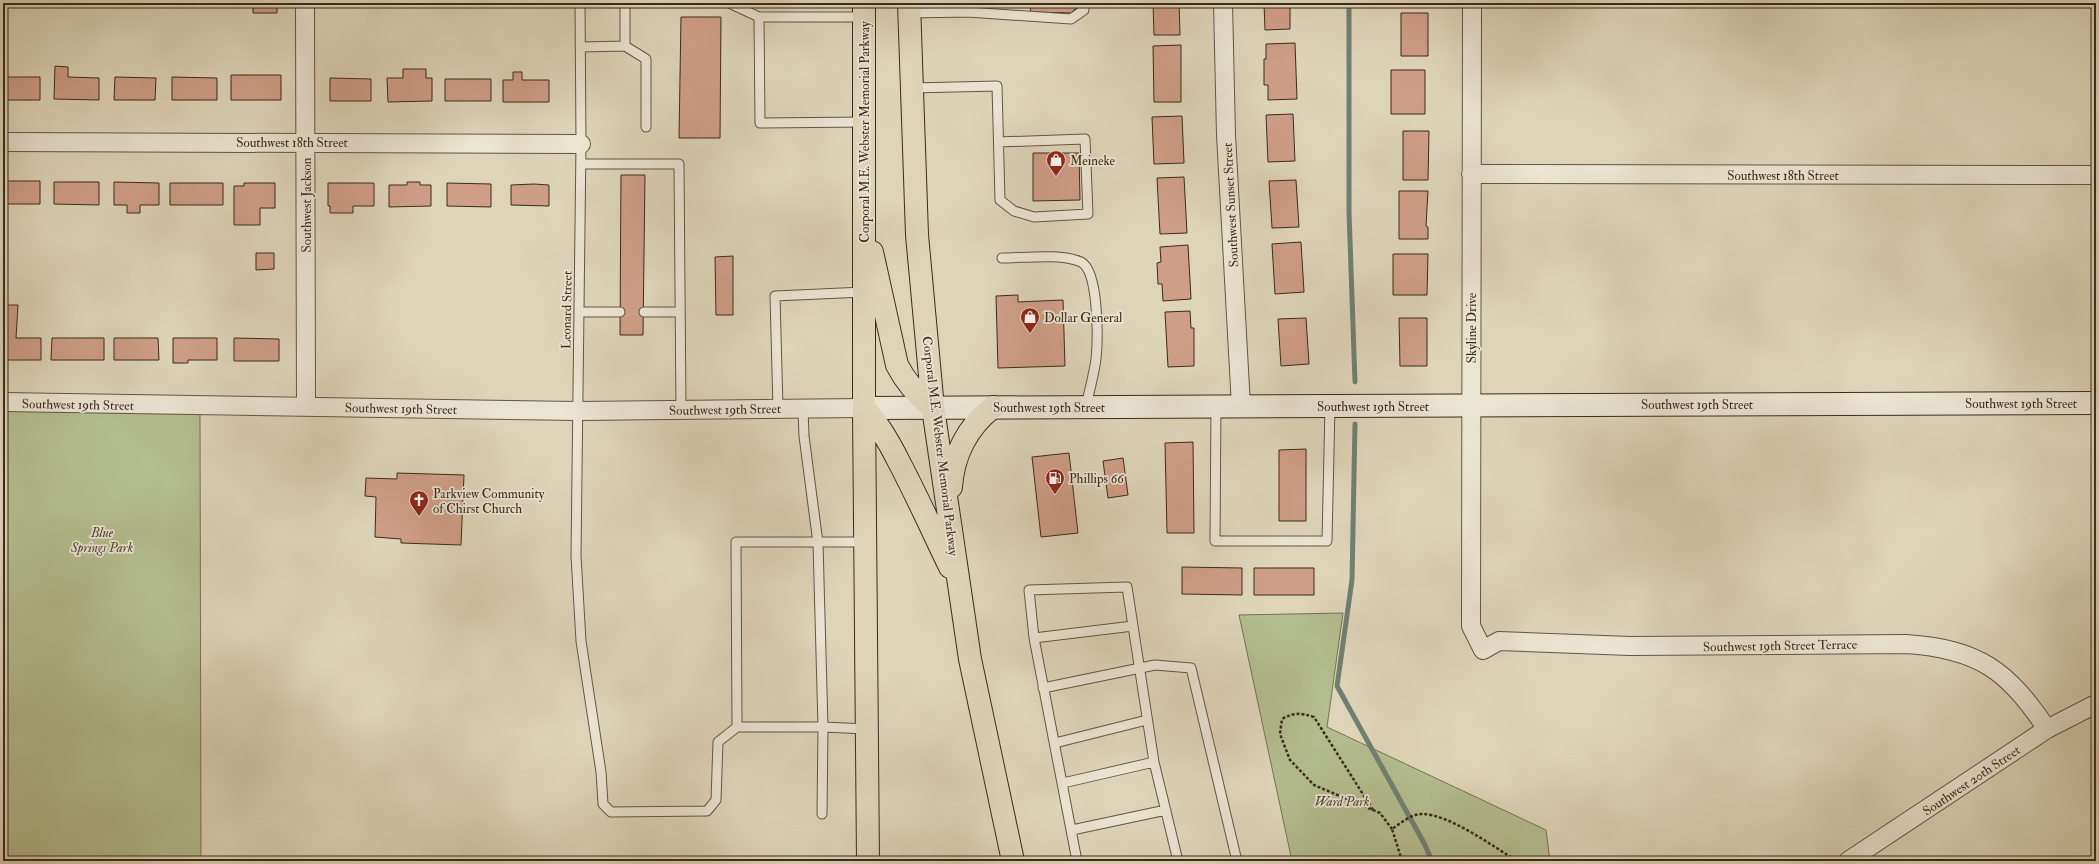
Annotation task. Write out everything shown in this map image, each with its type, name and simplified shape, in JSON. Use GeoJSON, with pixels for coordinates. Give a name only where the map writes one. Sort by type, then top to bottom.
{"type":"FeatureCollection","features":[{"type":"Feature","properties":{"kind":"main road","name":"Corporal M.E. Webster Memorial Parkway"},"geometry":{"type":"LineString","coordinates":[[909,8],[917,235],[933,408],[970,659],[1013,861]]}},
{"type":"Feature","properties":{"kind":"main road","name":"Corporal M.E. Webster Memorial Parkway"},"geometry":{"type":"LineString","coordinates":[[864,10],[864,408],[868,861]]}},
{"type":"Feature","properties":{"kind":"main road"},"geometry":{"type":"LineString","coordinates":[[864,218],[897,365],[904,379],[917,395],[933,408]]}},
{"type":"Feature","properties":{"kind":"main road"},"geometry":{"type":"LineString","coordinates":[[949,516],[952,468],[962,443],[976,424],[993,407]]}},
{"type":"Feature","properties":{"kind":"main road"},"geometry":{"type":"LineString","coordinates":[[864,408],[876,420],[886,437],[908,478],[960,586]]}},
{"type":"Feature","properties":{"kind":"street","name":"Southwest Jackson"},"geometry":{"type":"LineString","coordinates":[[305,3],[306,406]]}},
{"type":"Feature","properties":{"kind":"street","name":"Southwest Sunset Street"},"geometry":{"type":"LineString","coordinates":[[1223,3],[1226,135],[1241,406]]}},
{"type":"Feature","properties":{"kind":"street","name":"Skyline Drive"},"geometry":{"type":"LineString","coordinates":[[1472,3],[1471,626],[1483,650]]}},
{"type":"Feature","properties":{"kind":"street","name":"Southwest 18th Street"},"geometry":{"type":"LineString","coordinates":[[3,142],[581,144]]}},
{"type":"Feature","properties":{"kind":"street","name":"Southwest 18th Street"},"geometry":{"type":"LineString","coordinates":[[1471,174],[2096,175]]}},
{"type":"Feature","properties":{"kind":"street","name":"Southwest 19th Street"},"geometry":{"type":"LineString","coordinates":[[3,402],[121,406],[306,406],[578,411],[993,407],[2096,403]]}},
{"type":"Feature","properties":{"kind":"street","name":"Southwest 19th Street Terrace"},"geometry":{"type":"LineString","coordinates":[[1483,650],[1499,641],[1630,646],[1906,644],[1935,646],[1983,662],[2008,679],[2028,701],[2047,729]]}},
{"type":"Feature","properties":{"kind":"street","name":"Southwest 20th Street"},"geometry":{"type":"LineString","coordinates":[[1848,861],[2047,729],[2096,704]]}},
{"type":"Feature","properties":{"kind":"lane","name":"Leonard Street"},"geometry":{"type":"LineString","coordinates":[[580,3],[581,164],[576,556],[581,617],[581,641],[601,772],[603,804],[611,812],[707,811],[716,800],[718,742],[737,727]]}},
{"type":"Feature","properties":{"kind":"lane"},"geometry":{"type":"LineString","coordinates":[[625,3],[625,46]]}},
{"type":"Feature","properties":{"kind":"lane"},"geometry":{"type":"LineString","coordinates":[[729,3],[759,17],[864,10]]}},
{"type":"Feature","properties":{"kind":"lane"},"geometry":{"type":"LineString","coordinates":[[909,8],[1070,19],[1084,10],[1084,3]]}},
{"type":"Feature","properties":{"kind":"lane"},"geometry":{"type":"LineString","coordinates":[[759,17],[760,123],[864,122]]}},
{"type":"Feature","properties":{"kind":"lane"},"geometry":{"type":"LineString","coordinates":[[580,47],[625,46],[646,58],[646,127]]}},
{"type":"Feature","properties":{"kind":"lane"},"geometry":{"type":"LineString","coordinates":[[912,88],[998,86],[1000,200],[1014,211],[1034,216],[1088,214],[1085,139],[999,142]]}},
{"type":"Feature","properties":{"kind":"lane"},"geometry":{"type":"LineString","coordinates":[[581,164],[680,164],[681,410]]}},
{"type":"Feature","properties":{"kind":"lane"},"geometry":{"type":"LineString","coordinates":[[1002,258],[1069,258],[1083,263],[1089,272],[1095,296],[1097,330],[1096,360],[1086,407]]}},
{"type":"Feature","properties":{"kind":"lane"},"geometry":{"type":"LineString","coordinates":[[778,409],[776,296],[864,292]]}},
{"type":"Feature","properties":{"kind":"lane"},"geometry":{"type":"LineString","coordinates":[[579,312],[620,312]]}},
{"type":"Feature","properties":{"kind":"lane"},"geometry":{"type":"LineString","coordinates":[[644,312],[680,312]]}},
{"type":"Feature","properties":{"kind":"lane"},"geometry":{"type":"LineString","coordinates":[[1216,406],[1215,541],[1327,541],[1330,406]]}},
{"type":"Feature","properties":{"kind":"lane"},"geometry":{"type":"LineString","coordinates":[[803,409],[804,436],[818,543],[823,728],[822,814]]}},
{"type":"Feature","properties":{"kind":"lane"},"geometry":{"type":"LineString","coordinates":[[865,542],[736,542],[737,727],[867,729]]}},
{"type":"Feature","properties":{"kind":"lane"},"geometry":{"type":"LineString","coordinates":[[1077,861],[1034,638],[1029,590],[1127,587],[1154,762],[1177,861]]}},
{"type":"Feature","properties":{"kind":"lane"},"geometry":{"type":"LineString","coordinates":[[1034,638],[1133,626]]}},
{"type":"Feature","properties":{"kind":"lane"},"geometry":{"type":"LineString","coordinates":[[1043,688],[1155,665],[1191,668],[1237,861]]}},
{"type":"Feature","properties":{"kind":"lane"},"geometry":{"type":"LineString","coordinates":[[1055,743],[1147,720]]}},
{"type":"Feature","properties":{"kind":"lane"},"geometry":{"type":"LineString","coordinates":[[1063,783],[1154,762]]}},
{"type":"Feature","properties":{"kind":"lane"},"geometry":{"type":"LineString","coordinates":[[1072,830],[1166,810]]}},
{"type":"Feature","properties":{"kind":"path"},"geometry":{"type":"LineString","coordinates":[[1373,810],[1314,717],[1301,713],[1291,714],[1282,719],[1280,734],[1290,760],[1314,785],[1380,813],[1392,829],[1402,861]]}},
{"type":"Feature","properties":{"kind":"path"},"geometry":{"type":"LineString","coordinates":[[1392,829],[1412,816],[1423,814],[1459,826],[1517,861]]}},
{"type":"Feature","properties":{"kind":"green space","name":"Blue Springs Park"},"geometry":{"type":"Polygon","coordinates":[[[3,402],[200,406],[201,861],[3,861],[3,402]]]}},
{"type":"Feature","properties":{"kind":"green space","name":"Ward Park"},"geometry":{"type":"Polygon","coordinates":[[[1343,613],[1327,727],[1546,830],[1550,861],[1292,861],[1239,615],[1343,613]]]}},
{"type":"Feature","properties":{"kind":"building"},"geometry":{"type":"Polygon","coordinates":[[[253,3],[277,3],[277,13],[253,13],[253,3]]]}},
{"type":"Feature","properties":{"kind":"building"},"geometry":{"type":"Polygon","coordinates":[[[1029,3],[1076,3],[1076,8],[1071,13],[1031,12],[1029,3]]]}},
{"type":"Feature","properties":{"kind":"building"},"geometry":{"type":"Polygon","coordinates":[[[1153,3],[1179,3],[1180,35],[1154,35],[1153,3]]]}},
{"type":"Feature","properties":{"kind":"building"},"geometry":{"type":"Polygon","coordinates":[[[1264,3],[1290,3],[1290,29],[1265,30],[1264,3]]]}},
{"type":"Feature","properties":{"kind":"building"},"geometry":{"type":"Polygon","coordinates":[[[1401,13],[1428,13],[1428,56],[1401,56],[1401,13]]]}},
{"type":"Feature","properties":{"kind":"building"},"geometry":{"type":"Polygon","coordinates":[[[681,17],[721,17],[720,138],[679,138],[681,17]]]}},
{"type":"Feature","properties":{"kind":"building"},"geometry":{"type":"Polygon","coordinates":[[[1295,43],[1297,99],[1268,100],[1268,85],[1264,85],[1264,59],[1266,59],[1266,44],[1295,43]]]}},
{"type":"Feature","properties":{"kind":"building"},"geometry":{"type":"Polygon","coordinates":[[[1181,45],[1181,102],[1154,102],[1153,46],[1181,45]]]}},
{"type":"Feature","properties":{"kind":"building"},"geometry":{"type":"Polygon","coordinates":[[[55,66],[68,67],[68,77],[99,78],[99,100],[54,99],[55,66]]]}},
{"type":"Feature","properties":{"kind":"building"},"geometry":{"type":"Polygon","coordinates":[[[403,69],[426,69],[426,78],[432,78],[432,101],[388,102],[387,78],[403,78],[403,69]]]}},
{"type":"Feature","properties":{"kind":"building"},"geometry":{"type":"Polygon","coordinates":[[[1391,70],[1425,70],[1425,114],[1391,114],[1391,70]]]}},
{"type":"Feature","properties":{"kind":"building"},"geometry":{"type":"Polygon","coordinates":[[[513,72],[522,72],[522,80],[549,80],[549,102],[503,102],[503,80],[513,80],[513,72]]]}},
{"type":"Feature","properties":{"kind":"building"},"geometry":{"type":"Polygon","coordinates":[[[231,75],[281,75],[281,100],[231,100],[231,75]]]}},
{"type":"Feature","properties":{"kind":"building"},"geometry":{"type":"Polygon","coordinates":[[[3,77],[40,77],[40,100],[3,100],[3,77]]]}},
{"type":"Feature","properties":{"kind":"building"},"geometry":{"type":"Polygon","coordinates":[[[115,77],[156,78],[155,100],[114,100],[115,77]]]}},
{"type":"Feature","properties":{"kind":"building"},"geometry":{"type":"Polygon","coordinates":[[[172,77],[217,78],[217,100],[172,100],[172,77]]]}},
{"type":"Feature","properties":{"kind":"building"},"geometry":{"type":"Polygon","coordinates":[[[330,78],[371,79],[371,101],[330,101],[330,78]]]}},
{"type":"Feature","properties":{"kind":"building"},"geometry":{"type":"Polygon","coordinates":[[[445,79],[491,79],[491,101],[445,101],[445,79]]]}},
{"type":"Feature","properties":{"kind":"building"},"geometry":{"type":"Polygon","coordinates":[[[1293,114],[1295,161],[1268,162],[1266,115],[1293,114]]]}},
{"type":"Feature","properties":{"kind":"building"},"geometry":{"type":"Polygon","coordinates":[[[1182,116],[1184,163],[1154,164],[1152,117],[1182,116]]]}},
{"type":"Feature","properties":{"kind":"building"},"geometry":{"type":"Polygon","coordinates":[[[1403,131],[1429,131],[1428,180],[1403,180],[1403,131]]]}},
{"type":"Feature","properties":{"kind":"building","name":"Meineke"},"geometry":{"type":"Polygon","coordinates":[[[1033,153],[1079,153],[1080,200],[1033,201],[1033,153]]]}},
{"type":"Feature","properties":{"kind":"building"},"geometry":{"type":"Polygon","coordinates":[[[621,175],[645,175],[643,335],[620,335],[621,175]]]}},
{"type":"Feature","properties":{"kind":"building"},"geometry":{"type":"Polygon","coordinates":[[[1184,177],[1187,233],[1160,234],[1157,178],[1184,177]]]}},
{"type":"Feature","properties":{"kind":"building"},"geometry":{"type":"Polygon","coordinates":[[[1296,180],[1299,227],[1272,228],[1269,181],[1296,180]]]}},
{"type":"Feature","properties":{"kind":"building"},"geometry":{"type":"Polygon","coordinates":[[[3,181],[40,181],[40,204],[3,204],[3,181]]]}},
{"type":"Feature","properties":{"kind":"building"},"geometry":{"type":"Polygon","coordinates":[[[54,182],[99,182],[99,205],[54,204],[54,182]]]}},
{"type":"Feature","properties":{"kind":"building"},"geometry":{"type":"Polygon","coordinates":[[[114,182],[159,183],[159,205],[140,205],[140,213],[127,213],[127,205],[114,205],[114,182]]]}},
{"type":"Feature","properties":{"kind":"building"},"geometry":{"type":"Polygon","coordinates":[[[407,182],[420,182],[420,185],[431,185],[431,206],[389,207],[389,185],[407,185],[407,182]]]}},
{"type":"Feature","properties":{"kind":"building"},"geometry":{"type":"Polygon","coordinates":[[[170,183],[223,183],[223,205],[170,205],[170,183]]]}},
{"type":"Feature","properties":{"kind":"building"},"geometry":{"type":"Polygon","coordinates":[[[244,183],[275,183],[275,208],[260,208],[260,225],[234,225],[234,186],[244,186],[244,183]]]}},
{"type":"Feature","properties":{"kind":"building"},"geometry":{"type":"Polygon","coordinates":[[[328,183],[374,183],[374,206],[353,206],[353,213],[330,213],[330,206],[328,206],[328,183]]]}},
{"type":"Feature","properties":{"kind":"building"},"geometry":{"type":"Polygon","coordinates":[[[447,183],[491,184],[491,207],[447,206],[447,183]]]}},
{"type":"Feature","properties":{"kind":"building"},"geometry":{"type":"Polygon","coordinates":[[[511,185],[549,185],[549,206],[511,205],[511,185]]]}},
{"type":"Feature","properties":{"kind":"building"},"geometry":{"type":"Polygon","coordinates":[[[1399,191],[1428,191],[1426,226],[1428,227],[1428,239],[1399,239],[1399,191]]]}},
{"type":"Feature","properties":{"kind":"building"},"geometry":{"type":"Polygon","coordinates":[[[1301,242],[1304,292],[1275,294],[1272,244],[1301,242]]]}},
{"type":"Feature","properties":{"kind":"building"},"geometry":{"type":"Polygon","coordinates":[[[1188,245],[1191,299],[1163,301],[1162,284],[1158,284],[1157,263],[1161,262],[1160,247],[1188,245]]]}},
{"type":"Feature","properties":{"kind":"building"},"geometry":{"type":"Polygon","coordinates":[[[256,253],[274,253],[274,269],[256,270],[256,253]]]}},
{"type":"Feature","properties":{"kind":"building"},"geometry":{"type":"Polygon","coordinates":[[[1393,254],[1428,254],[1427,295],[1393,295],[1393,254]]]}},
{"type":"Feature","properties":{"kind":"building"},"geometry":{"type":"Polygon","coordinates":[[[733,256],[733,315],[716,315],[715,257],[733,256]]]}},
{"type":"Feature","properties":{"kind":"building","name":"Dollar General"},"geometry":{"type":"Polygon","coordinates":[[[1018,295],[1018,302],[1063,300],[1065,366],[998,368],[996,296],[1018,295]]]}},
{"type":"Feature","properties":{"kind":"building"},"geometry":{"type":"Polygon","coordinates":[[[3,305],[18,305],[16,338],[41,338],[41,360],[3,360],[3,305]]]}},
{"type":"Feature","properties":{"kind":"building"},"geometry":{"type":"Polygon","coordinates":[[[1190,311],[1191,328],[1194,328],[1194,366],[1168,367],[1165,312],[1190,311]]]}},
{"type":"Feature","properties":{"kind":"building"},"geometry":{"type":"Polygon","coordinates":[[[1306,318],[1309,364],[1281,366],[1278,319],[1306,318]]]}},
{"type":"Feature","properties":{"kind":"building"},"geometry":{"type":"Polygon","coordinates":[[[1399,318],[1427,318],[1427,366],[1400,366],[1399,318]]]}},
{"type":"Feature","properties":{"kind":"building"},"geometry":{"type":"Polygon","coordinates":[[[52,338],[104,338],[104,360],[51,360],[52,338]]]}},
{"type":"Feature","properties":{"kind":"building"},"geometry":{"type":"Polygon","coordinates":[[[114,338],[158,338],[159,360],[114,360],[114,338]]]}},
{"type":"Feature","properties":{"kind":"building"},"geometry":{"type":"Polygon","coordinates":[[[173,338],[217,338],[217,360],[188,360],[188,363],[173,363],[173,338]]]}},
{"type":"Feature","properties":{"kind":"building"},"geometry":{"type":"Polygon","coordinates":[[[234,338],[279,339],[279,361],[234,361],[234,338]]]}},
{"type":"Feature","properties":{"kind":"building"},"geometry":{"type":"Polygon","coordinates":[[[1193,442],[1194,533],[1167,533],[1165,443],[1193,442]]]}},
{"type":"Feature","properties":{"kind":"building"},"geometry":{"type":"Polygon","coordinates":[[[1306,449],[1306,521],[1279,521],[1279,450],[1306,449]]]}},
{"type":"Feature","properties":{"kind":"building","name":"Phillips 66"},"geometry":{"type":"Polygon","coordinates":[[[1069,453],[1078,533],[1041,537],[1032,457],[1069,453]]]}},
{"type":"Feature","properties":{"kind":"building"},"geometry":{"type":"Polygon","coordinates":[[[1123,458],[1128,495],[1108,498],[1103,461],[1123,458]]]}},
{"type":"Feature","properties":{"kind":"building","name":"Parkview Community of Chirst Church"},"geometry":{"type":"Polygon","coordinates":[[[397,473],[464,475],[461,545],[401,543],[401,539],[375,537],[376,497],[365,496],[366,478],[397,479],[397,473]]]}},
{"type":"Feature","properties":{"kind":"building"},"geometry":{"type":"Polygon","coordinates":[[[1182,567],[1242,568],[1242,595],[1182,594],[1182,567]]]}},
{"type":"Feature","properties":{"kind":"building"},"geometry":{"type":"Polygon","coordinates":[[[1254,568],[1314,568],[1314,595],[1254,595],[1254,568]]]}},
{"type":"Feature","properties":{"kind":"waterway"},"geometry":{"type":"LineString","coordinates":[[1349,3],[1349,212],[1355,382]]}},
{"type":"Feature","properties":{"kind":"waterway"},"geometry":{"type":"LineString","coordinates":[[1355,424],[1352,580],[1337,686],[1424,843],[1432,861]]}},
{"type":"Feature","properties":{"kind":"place","name":"Meineke"},"geometry":{"type":"Point","coordinates":[1056,177]}},
{"type":"Feature","properties":{"kind":"place","name":"Dollar General"},"geometry":{"type":"Point","coordinates":[1030,334]}},
{"type":"Feature","properties":{"kind":"place","name":"Phillips 66"},"geometry":{"type":"Point","coordinates":[1055,495]}},
{"type":"Feature","properties":{"kind":"place","name":"Parkview Community of Chirst Church"},"geometry":{"type":"Point","coordinates":[419,517]}}]}
